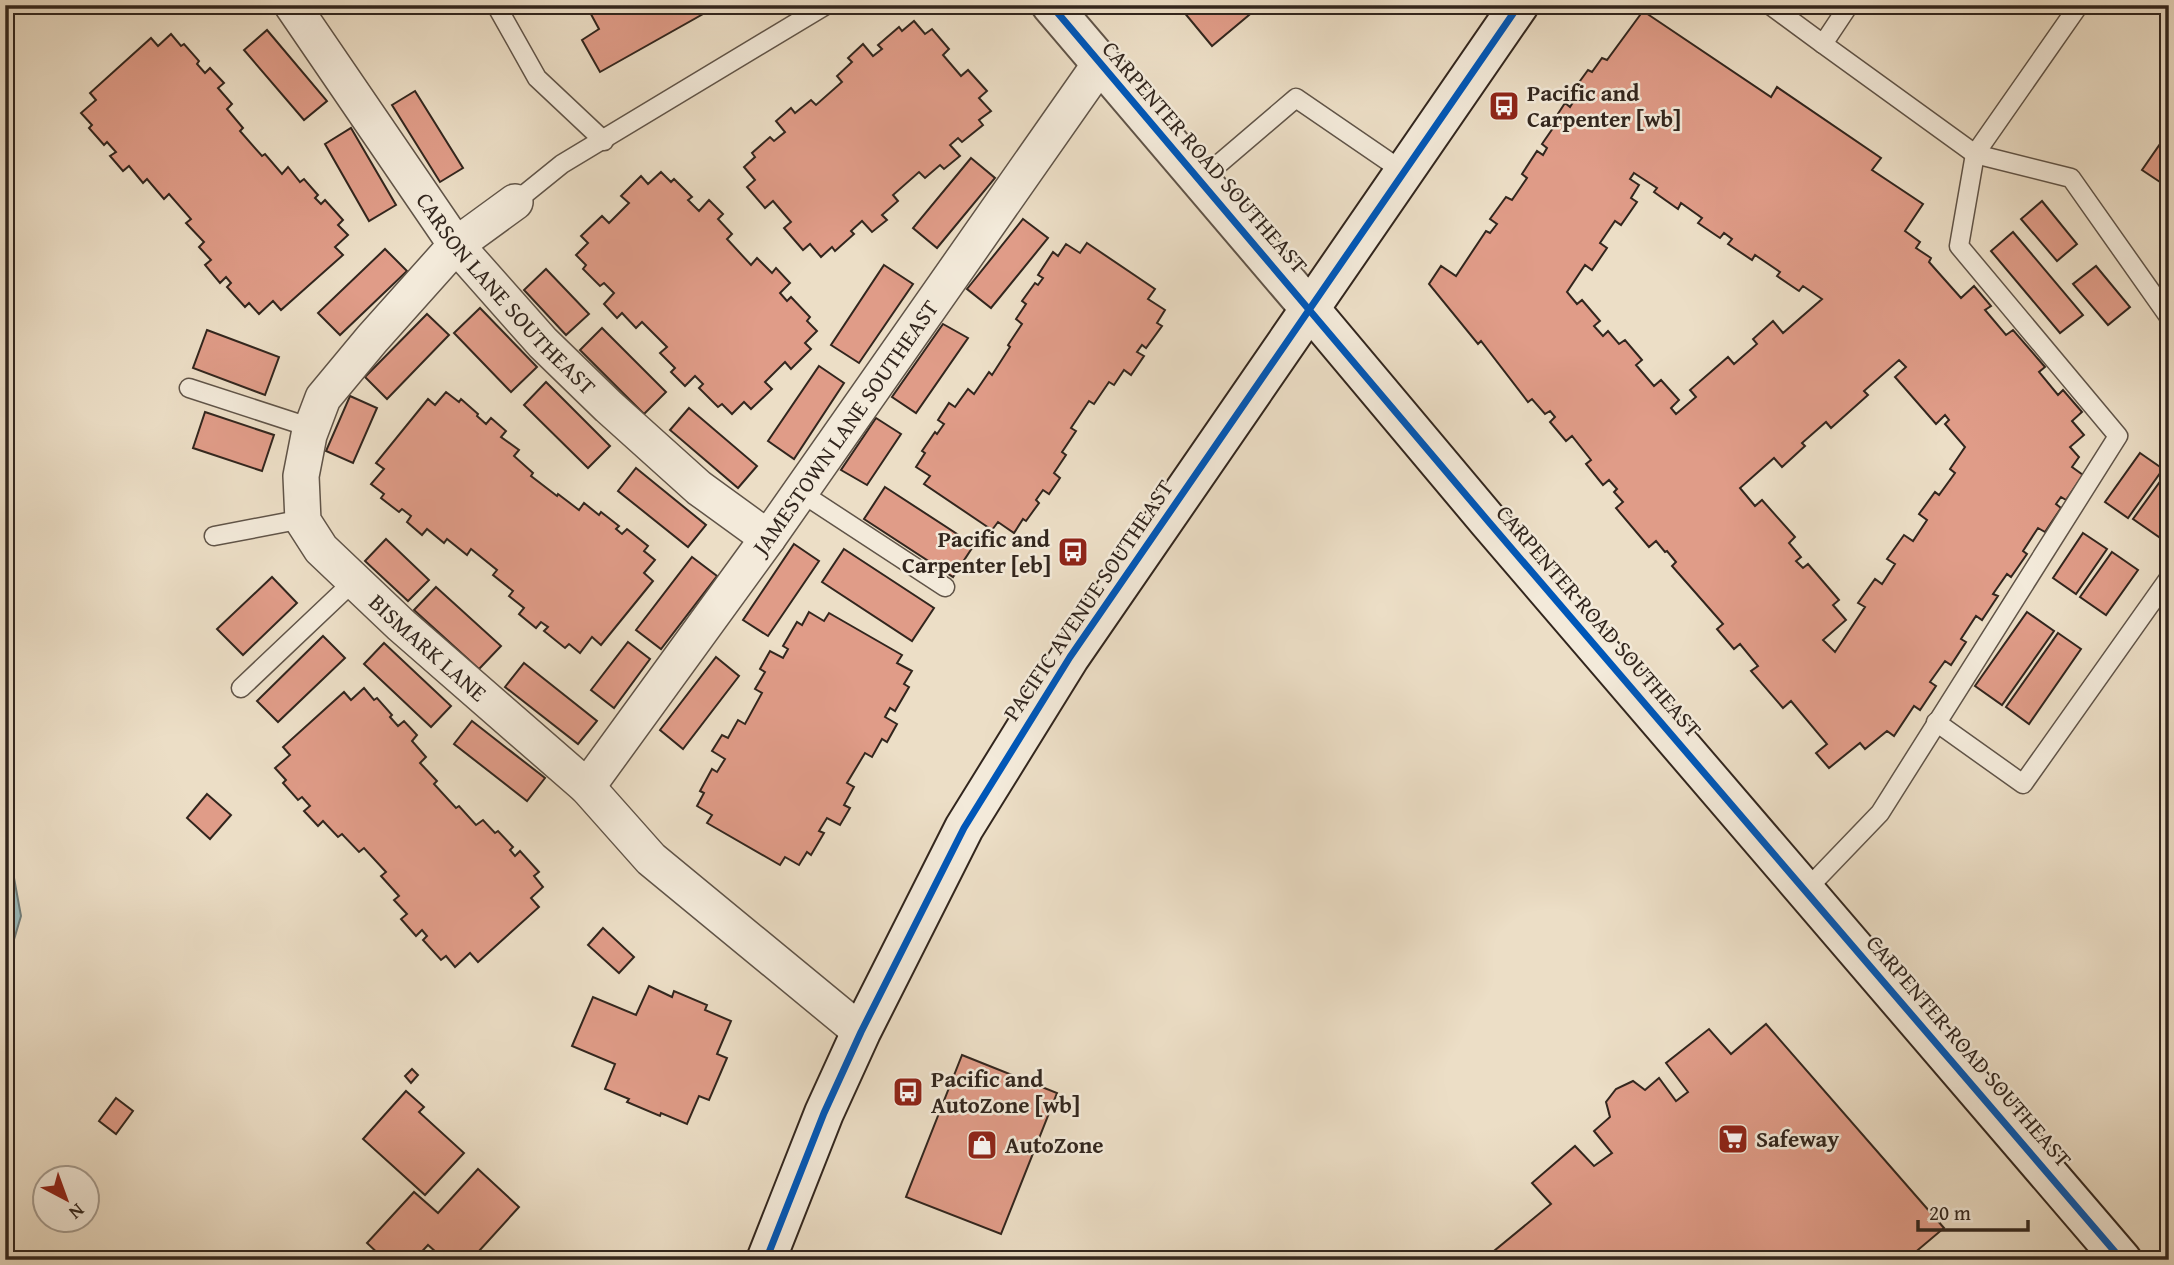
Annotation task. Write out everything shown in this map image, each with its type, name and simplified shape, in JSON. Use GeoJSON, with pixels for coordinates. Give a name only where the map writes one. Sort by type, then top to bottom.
{"type":"FeatureCollection","features":[{"type":"Feature","properties":{"kind":"main road","name":"CARPENTER ROAD SOUTHEAST"},"geometry":{"type":"LineString","coordinates":[[1051,5],[1488,521],[2122,1260]]}},
{"type":"Feature","properties":{"kind":"main road","name":"PACIFIC AVENUE SOUTHEAST"},"geometry":{"type":"LineString","coordinates":[[766,1260],[824,1113],[861,1032],[964,828],[1070,657],[1520,5]]}},
{"type":"Feature","properties":{"kind":"street","name":"CARSON LANE SOUTHEAST"},"geometry":{"type":"LineString","coordinates":[[292,5],[456,245],[542,343],[699,488],[768,538]]}},
{"type":"Feature","properties":{"kind":"street","name":"JAMESTOWN LANE SOUTHEAST"},"geometry":{"type":"LineString","coordinates":[[587,787],[768,538],[1100,64]]}},
{"type":"Feature","properties":{"kind":"street","name":"BISMARK LANE"},"geometry":{"type":"LineString","coordinates":[[515,202],[456,245],[323,398],[312,428],[301,476],[303,519],[321,550],[401,625],[587,787],[651,859],[861,1032]]}},
{"type":"Feature","properties":{"kind":"lane"},"geometry":{"type":"LineString","coordinates":[[496,5],[537,78],[604,141]]}},
{"type":"Feature","properties":{"kind":"lane"},"geometry":{"type":"LineString","coordinates":[[515,202],[562,164],[826,5]]}},
{"type":"Feature","properties":{"kind":"lane"},"geometry":{"type":"LineString","coordinates":[[1770,5],[1975,154],[2071,178],[2169,317]]}},
{"type":"Feature","properties":{"kind":"lane"},"geometry":{"type":"LineString","coordinates":[[1823,44],[1849,5]]}},
{"type":"Feature","properties":{"kind":"lane"},"geometry":{"type":"LineString","coordinates":[[1806,890],[1880,813],[2118,436],[1959,246],[1975,154],[2079,5]]}},
{"type":"Feature","properties":{"kind":"lane"},"geometry":{"type":"LineString","coordinates":[[1200,180],[1296,98],[1404,172]]}},
{"type":"Feature","properties":{"kind":"lane"},"geometry":{"type":"LineString","coordinates":[[189,388],[312,428]]}},
{"type":"Feature","properties":{"kind":"lane"},"geometry":{"type":"LineString","coordinates":[[800,492],[945,587]]}},
{"type":"Feature","properties":{"kind":"lane"},"geometry":{"type":"LineString","coordinates":[[214,536],[303,519]]}},
{"type":"Feature","properties":{"kind":"lane"},"geometry":{"type":"LineString","coordinates":[[1936,722],[2022,784],[2169,578]]}},
{"type":"Feature","properties":{"kind":"lane"},"geometry":{"type":"LineString","coordinates":[[240,688],[354,581]]}},
{"type":"Feature","properties":{"kind":"water"},"geometry":{"type":"Polygon","coordinates":[[[5,829],[21,916],[5,970],[5,829]]]}},
{"type":"Feature","properties":{"kind":"building"},"geometry":{"type":"Polygon","coordinates":[[[586,5],[719,5],[600,72],[582,40],[599,29],[586,5]]]}},
{"type":"Feature","properties":{"kind":"building"},"geometry":{"type":"Polygon","coordinates":[[[1178,5],[1261,5],[1212,46],[1178,5]]]}},
{"type":"Feature","properties":{"kind":"building"},"geometry":{"type":"Polygon","coordinates":[[[1643,11],[1771,97],[1777,87],[1881,158],[1872,170],[1923,204],[1905,231],[1920,242],[1916,248],[1931,258],[1929,262],[1961,298],[1974,286],[1991,306],[1985,310],[2006,335],[2013,330],[2045,367],[2039,372],[2058,395],[2063,390],[2082,412],[2072,421],[2084,435],[2070,447],[2079,457],[2072,467],[2083,475],[2066,500],[2061,497],[2056,504],[2061,508],[2045,532],[2038,528],[2023,551],[2027,554],[2011,577],[2007,574],[1993,594],[1998,596],[1982,620],[1976,616],[1961,639],[1966,642],[1951,665],[1945,661],[1930,682],[1936,686],[1920,710],[1914,706],[1894,736],[1887,731],[1865,749],[1860,743],[1829,768],[1816,753],[1827,744],[1791,701],[1783,708],[1751,671],[1758,666],[1740,644],[1734,649],[1717,629],[1723,624],[1672,566],[1676,562],[1667,551],[1656,541],[1649,547],[1616,508],[1623,502],[1614,492],[1617,489],[1609,480],[1603,485],[1586,464],[1591,460],[1572,436],[1566,441],[1550,422],[1555,417],[1550,411],[1545,414],[1532,399],[1528,402],[1481,341],[1478,344],[1429,284],[1441,266],[1456,276],[1486,231],[1490,233],[1497,224],[1490,219],[1506,197],[1512,200],[1527,178],[1522,174],[1537,151],[1543,155],[1547,148],[1542,144],[1553,128],[1550,126],[1565,103],[1570,107],[1577,96],[1572,92],[1588,70],[1592,72],[1602,58],[1607,60],[1643,11]],[[1634,173],[1630,179],[1639,185],[1631,198],[1637,202],[1621,225],[1615,221],[1600,243],[1607,248],[1592,270],[1585,265],[1567,292],[1577,304],[1582,300],[1600,321],[1594,326],[1603,336],[1608,331],[1619,344],[1625,340],[1642,360],[1636,365],[1654,386],[1661,380],[1679,400],[1671,408],[1676,414],[1696,397],[1690,390],[1728,357],[1734,364],[1757,344],[1753,339],[1773,321],[1783,333],[1822,299],[1803,286],[1799,291],[1777,276],[1780,272],[1755,255],[1752,260],[1728,244],[1732,239],[1724,233],[1720,238],[1698,223],[1702,218],[1681,203],[1678,209],[1654,192],[1657,188],[1634,173]],[[1899,360],[1864,391],[1868,395],[1831,428],[1826,422],[1802,443],[1805,446],[1782,467],[1774,458],[1740,488],[1755,506],[1762,500],[1795,537],[1789,543],[1801,557],[1796,561],[1803,568],[1808,564],[1839,600],[1833,605],[1846,620],[1823,640],[1835,652],[1865,607],[1858,603],[1875,579],[1882,584],[1895,564],[1887,559],[1904,535],[1913,541],[1927,520],[1919,514],[1935,492],[1939,495],[1955,473],[1950,469],[1965,447],[1945,424],[1949,420],[1945,415],[1936,424],[1895,377],[1906,367],[1899,360]]]}},
{"type":"Feature","properties":{"kind":"building"},"geometry":{"type":"Polygon","coordinates":[[[914,21],[925,34],[932,29],[949,49],[943,55],[961,76],[968,70],[987,91],[979,98],[991,111],[979,120],[983,125],[962,142],[958,138],[950,145],[960,156],[944,169],[940,165],[925,178],[919,172],[893,195],[898,201],[882,215],[887,220],[872,232],[862,221],[851,231],[854,234],[835,251],[832,247],[821,257],[810,244],[803,250],[784,228],[791,222],[773,201],[765,208],[747,187],[755,180],[744,167],[755,157],[752,153],[770,137],[774,141],[785,132],[776,121],[791,108],[795,113],[811,100],[816,105],[842,82],[837,76],[852,62],[848,58],[863,44],[873,56],[882,49],[878,45],[899,27],[902,31],[914,21]]]}},
{"type":"Feature","properties":{"kind":"building"},"geometry":{"type":"Polygon","coordinates":[[[267,30],[327,101],[304,120],[244,50],[267,30]]]}},
{"type":"Feature","properties":{"kind":"building"},"geometry":{"type":"Polygon","coordinates":[[[171,34],[199,61],[197,64],[205,73],[210,68],[224,83],[218,88],[232,104],[227,109],[243,128],[240,131],[262,156],[265,154],[282,174],[288,167],[300,182],[304,179],[318,195],[315,198],[321,204],[325,200],[343,220],[338,225],[348,235],[335,247],[343,255],[281,310],[273,301],[259,314],[249,303],[245,307],[227,287],[231,283],[226,277],[220,283],[205,265],[211,260],[199,247],[204,242],[186,223],[191,219],[169,194],[164,199],[147,179],[143,183],[129,166],[123,171],[110,156],[116,152],[107,142],[104,145],[89,128],[92,125],[81,113],[96,100],[90,93],[151,38],[158,46],[171,34]]]}},
{"type":"Feature","properties":{"kind":"building"},"geometry":{"type":"Polygon","coordinates":[[[415,91],[463,168],[440,182],[392,105],[415,91]]]}},
{"type":"Feature","properties":{"kind":"building"},"geometry":{"type":"Polygon","coordinates":[[[351,128],[396,205],[369,221],[325,144],[351,128]]]}},
{"type":"Feature","properties":{"kind":"building"},"geometry":{"type":"Polygon","coordinates":[[[2169,131],[2169,188],[2142,170],[2169,131]]]}},
{"type":"Feature","properties":{"kind":"building"},"geometry":{"type":"Polygon","coordinates":[[[971,158],[995,178],[937,248],[913,228],[971,158]]]}},
{"type":"Feature","properties":{"kind":"building"},"geometry":{"type":"Polygon","coordinates":[[[661,172],[671,182],[674,179],[692,197],[688,200],[699,211],[709,200],[723,214],[718,219],[732,234],[727,239],[751,265],[757,258],[772,273],[776,268],[790,283],[780,293],[787,301],[791,297],[810,317],[807,321],[817,331],[805,343],[811,349],[791,369],[785,362],[765,382],[772,389],[751,409],[744,402],[732,414],[722,404],[718,407],[699,388],[703,384],[695,376],[685,386],[671,372],[675,368],[660,353],[667,347],[642,322],[636,328],[622,313],[617,318],[604,304],[614,293],[604,283],[600,286],[583,269],[586,265],[576,255],[588,243],[581,236],[602,216],[609,223],[629,203],[621,196],[641,176],[648,184],[661,172]]]}},
{"type":"Feature","properties":{"kind":"building"},"geometry":{"type":"Polygon","coordinates":[[[2042,201],[2077,244],[2057,261],[2021,219],[2042,201]]]}},
{"type":"Feature","properties":{"kind":"building"},"geometry":{"type":"Polygon","coordinates":[[[1023,219],[1048,238],[991,308],[967,289],[1023,219]]]}},
{"type":"Feature","properties":{"kind":"building"},"geometry":{"type":"Polygon","coordinates":[[[2013,232],[2083,315],[2060,333],[1991,251],[2013,232]]]}},
{"type":"Feature","properties":{"kind":"building"},"geometry":{"type":"Polygon","coordinates":[[[1087,243],[1155,289],[1148,299],[1165,310],[1157,323],[1162,326],[1146,348],[1142,345],[1137,352],[1144,356],[1131,375],[1124,370],[1114,385],[1109,382],[1094,404],[1089,401],[1071,428],[1076,431],[1062,452],[1066,455],[1054,473],[1060,478],[1049,494],[1043,490],[1036,500],[1039,503],[1014,533],[998,522],[992,530],[924,484],[930,476],[916,467],[925,453],[922,451],[944,424],[938,420],[949,403],[955,407],[968,389],[974,394],[989,372],[992,375],[1010,347],[1008,345],[1022,324],[1016,319],[1026,304],[1022,301],[1035,283],[1038,285],[1043,278],[1038,275],[1053,252],[1058,256],[1066,244],[1080,253],[1087,243]]]}},
{"type":"Feature","properties":{"kind":"building"},"geometry":{"type":"Polygon","coordinates":[[[385,249],[407,271],[340,335],[318,313],[385,249]]]}},
{"type":"Feature","properties":{"kind":"building"},"geometry":{"type":"Polygon","coordinates":[[[884,265],[913,284],[859,363],[831,345],[884,265]]]}},
{"type":"Feature","properties":{"kind":"building"},"geometry":{"type":"Polygon","coordinates":[[[2096,266],[2130,307],[2108,325],[2073,284],[2096,266]]]}},
{"type":"Feature","properties":{"kind":"building"},"geometry":{"type":"Polygon","coordinates":[[[546,269],[589,314],[566,335],[524,290],[546,269]]]}},
{"type":"Feature","properties":{"kind":"building"},"geometry":{"type":"Polygon","coordinates":[[[480,308],[537,367],[511,392],[454,333],[480,308]]]}},
{"type":"Feature","properties":{"kind":"building"},"geometry":{"type":"Polygon","coordinates":[[[427,314],[449,335],[387,399],[365,377],[427,314]]]}},
{"type":"Feature","properties":{"kind":"building"},"geometry":{"type":"Polygon","coordinates":[[[943,324],[968,338],[916,413],[892,397],[943,324]]]}},
{"type":"Feature","properties":{"kind":"building"},"geometry":{"type":"Polygon","coordinates":[[[602,328],[666,392],[644,414],[580,350],[602,328]]]}},
{"type":"Feature","properties":{"kind":"building"},"geometry":{"type":"Polygon","coordinates":[[[207,330],[279,357],[265,395],[193,368],[207,330]]]}},
{"type":"Feature","properties":{"kind":"building"},"geometry":{"type":"Polygon","coordinates":[[[819,366],[844,383],[794,459],[768,441],[819,366]]]}},
{"type":"Feature","properties":{"kind":"building"},"geometry":{"type":"Polygon","coordinates":[[[546,382],[610,446],[588,468],[524,405],[546,382]]]}},
{"type":"Feature","properties":{"kind":"building"},"geometry":{"type":"Polygon","coordinates":[[[446,392],[459,402],[461,399],[486,424],[491,418],[506,431],[501,437],[519,450],[514,456],[533,473],[531,476],[557,496],[558,494],[579,510],[584,503],[599,515],[601,512],[619,526],[616,529],[622,534],[627,529],[648,546],[644,551],[655,560],[644,573],[653,581],[601,645],[592,637],[580,653],[569,644],[565,648],[544,631],[548,627],[541,622],[536,628],[519,614],[524,608],[509,596],[513,591],[493,575],[497,570],[471,549],[467,555],[447,539],[444,543],[427,529],[422,535],[407,522],[411,516],[402,509],[399,512],[381,498],[384,494],[371,484],[384,469],[376,463],[428,399],[435,405],[446,392]]]}},
{"type":"Feature","properties":{"kind":"building"},"geometry":{"type":"Polygon","coordinates":[[[350,396],[377,408],[353,463],[326,451],[350,396]]]}},
{"type":"Feature","properties":{"kind":"building"},"geometry":{"type":"Polygon","coordinates":[[[689,408],[757,466],[738,488],[670,430],[689,408]]]}},
{"type":"Feature","properties":{"kind":"building"},"geometry":{"type":"Polygon","coordinates":[[[205,412],[274,435],[262,471],[193,448],[205,412]]]}},
{"type":"Feature","properties":{"kind":"building"},"geometry":{"type":"Polygon","coordinates":[[[876,418],[901,434],[867,485],[841,470],[876,418]]]}},
{"type":"Feature","properties":{"kind":"building"},"geometry":{"type":"Polygon","coordinates":[[[2140,453],[2163,469],[2128,518],[2105,502],[2140,453]]]}},
{"type":"Feature","properties":{"kind":"building"},"geometry":{"type":"Polygon","coordinates":[[[636,468],[706,525],[688,547],[618,491],[636,468]]]}},
{"type":"Feature","properties":{"kind":"building"},"geometry":{"type":"Polygon","coordinates":[[[2169,469],[2169,523],[2159,537],[2133,519],[2169,469]]]}},
{"type":"Feature","properties":{"kind":"building"},"geometry":{"type":"Polygon","coordinates":[[[885,487],[974,545],[953,577],[864,519],[885,487]]]}},
{"type":"Feature","properties":{"kind":"building"},"geometry":{"type":"Polygon","coordinates":[[[2083,533],[2107,549],[2076,594],[2053,578],[2083,533]]]}},
{"type":"Feature","properties":{"kind":"building"},"geometry":{"type":"Polygon","coordinates":[[[386,539],[429,580],[408,601],[365,561],[386,539]]]}},
{"type":"Feature","properties":{"kind":"building"},"geometry":{"type":"Polygon","coordinates":[[[794,544],[819,561],[768,636],[743,620],[794,544]]]}},
{"type":"Feature","properties":{"kind":"building"},"geometry":{"type":"Polygon","coordinates":[[[844,549],[934,608],[912,641],[822,582],[844,549]]]}},
{"type":"Feature","properties":{"kind":"building"},"geometry":{"type":"Polygon","coordinates":[[[2112,552],[2138,570],[2106,615],[2080,597],[2112,552]]]}},
{"type":"Feature","properties":{"kind":"building"},"geometry":{"type":"Polygon","coordinates":[[[692,557],[717,576],[661,649],[636,630],[692,557]]]}},
{"type":"Feature","properties":{"kind":"building"},"geometry":{"type":"Polygon","coordinates":[[[272,577],[297,603],[243,655],[217,629],[272,577]]]}},
{"type":"Feature","properties":{"kind":"building"},"geometry":{"type":"Polygon","coordinates":[[[436,587],[501,646],[479,669],[414,610],[436,587]]]}},
{"type":"Feature","properties":{"kind":"building"},"geometry":{"type":"Polygon","coordinates":[[[809,612],[824,621],[829,613],[902,655],[897,663],[912,671],[904,684],[909,687],[895,711],[890,708],[885,717],[897,724],[887,742],[882,739],[872,757],[865,753],[847,783],[854,787],[844,805],[850,808],[840,825],[827,818],[819,831],[824,833],[811,855],[807,852],[799,865],[785,857],[780,865],[707,823],[712,815],[697,806],[704,793],[700,791],[712,769],[717,772],[725,759],[712,751],[722,735],[728,738],[738,720],[745,724],[762,693],[755,689],[765,672],[760,669],[770,651],[783,658],[788,649],[783,646],[797,622],[802,625],[809,612]]]}},
{"type":"Feature","properties":{"kind":"building"},"geometry":{"type":"Polygon","coordinates":[[[2027,612],[2054,631],[2002,705],[1975,686],[2027,612]]]}},
{"type":"Feature","properties":{"kind":"building"},"geometry":{"type":"Polygon","coordinates":[[[2058,633],[2081,649],[2029,724],[2006,707],[2058,633]]]}},
{"type":"Feature","properties":{"kind":"building"},"geometry":{"type":"Polygon","coordinates":[[[323,636],[345,658],[278,722],[257,701],[323,636]]]}},
{"type":"Feature","properties":{"kind":"building"},"geometry":{"type":"Polygon","coordinates":[[[628,642],[650,659],[614,708],[591,690],[628,642]]]}},
{"type":"Feature","properties":{"kind":"building"},"geometry":{"type":"Polygon","coordinates":[[[384,643],[451,706],[431,727],[364,664],[384,643]]]}},
{"type":"Feature","properties":{"kind":"building"},"geometry":{"type":"Polygon","coordinates":[[[716,657],[739,676],[683,749],[660,730],[716,657]]]}},
{"type":"Feature","properties":{"kind":"building"},"geometry":{"type":"Polygon","coordinates":[[[524,663],[597,721],[578,744],[505,687],[524,663]]]}},
{"type":"Feature","properties":{"kind":"building"},"geometry":{"type":"Polygon","coordinates":[[[364,688],[374,700],[377,698],[398,726],[404,721],[417,735],[412,741],[426,757],[420,763],[437,781],[434,784],[456,808],[459,806],[476,825],[483,820],[495,833],[498,831],[513,847],[510,850],[515,856],[520,851],[539,872],[534,876],[543,887],[531,898],[539,907],[478,962],[470,953],[455,967],[446,956],[441,960],[423,940],[427,936],[422,930],[416,936],[401,919],[407,914],[394,900],[399,896],[381,876],[386,872],[364,848],[359,852],[342,834],[338,837],[323,821],[318,826],[304,811],[310,806],[302,797],[298,800],[283,783],[286,780],[275,768],[290,755],[283,747],[344,692],[351,700],[364,688]]]}},
{"type":"Feature","properties":{"kind":"building"},"geometry":{"type":"Polygon","coordinates":[[[472,721],[545,778],[527,801],[454,744],[472,721]]]}},
{"type":"Feature","properties":{"kind":"building"},"geometry":{"type":"Polygon","coordinates":[[[207,794],[231,815],[210,839],[187,818],[207,794]]]}},
{"type":"Feature","properties":{"kind":"building"},"geometry":{"type":"Polygon","coordinates":[[[603,928],[634,957],[619,973],[588,945],[603,928]]]}},
{"type":"Feature","properties":{"kind":"building"},"geometry":{"type":"Polygon","coordinates":[[[649,986],[672,997],[674,991],[707,1005],[705,1010],[731,1021],[717,1054],[727,1058],[709,1100],[699,1096],[687,1124],[627,1102],[629,1099],[605,1089],[615,1064],[572,1046],[593,997],[636,1015],[649,986]]]}},
{"type":"Feature","properties":{"kind":"building","name":"Safeway"},"geometry":{"type":"Polygon","coordinates":[[[1766,1024],[1944,1228],[1906,1260],[1483,1260],[1551,1204],[1532,1183],[1575,1146],[1594,1166],[1612,1153],[1594,1131],[1610,1117],[1606,1102],[1616,1089],[1633,1081],[1645,1090],[1659,1078],[1676,1101],[1688,1092],[1666,1063],[1709,1029],[1731,1054],[1766,1024]]]}},
{"type":"Feature","properties":{"kind":"building","name":"AutoZone"},"geometry":{"type":"Polygon","coordinates":[[[962,1055],[1057,1093],[1001,1234],[906,1197],[962,1055]]]}},
{"type":"Feature","properties":{"kind":"building"},"geometry":{"type":"Polygon","coordinates":[[[412,1069],[418,1075],[411,1083],[405,1076],[412,1069]]]}},
{"type":"Feature","properties":{"kind":"building"},"geometry":{"type":"Polygon","coordinates":[[[406,1091],[424,1107],[419,1112],[464,1153],[425,1195],[363,1139],[406,1091]]]}},
{"type":"Feature","properties":{"kind":"building"},"geometry":{"type":"Polygon","coordinates":[[[116,1098],[133,1111],[116,1134],[99,1121],[116,1098]]]}},
{"type":"Feature","properties":{"kind":"building"},"geometry":{"type":"Polygon","coordinates":[[[478,1169],[519,1207],[479,1251],[482,1254],[477,1260],[445,1260],[428,1245],[414,1260],[385,1260],[367,1243],[414,1192],[438,1213],[478,1169]]]}},
{"type":"Feature","properties":{"kind":"cycle path"},"geometry":{"type":"LineString","coordinates":[[1051,5],[1488,521],[2122,1260]]}},
{"type":"Feature","properties":{"kind":"cycle path"},"geometry":{"type":"LineString","coordinates":[[766,1260],[824,1113],[861,1032],[964,828],[1070,657],[1519,5]]}},
{"type":"Feature","properties":{"kind":"place","name":"Pacific and Carpenter [wb]"},"geometry":{"type":"Point","coordinates":[1504,106]}},
{"type":"Feature","properties":{"kind":"place","name":"Pacific and Carpenter [eb]"},"geometry":{"type":"Point","coordinates":[1073,552]}},
{"type":"Feature","properties":{"kind":"place","name":"Pacific and AutoZone [wb]"},"geometry":{"type":"Point","coordinates":[908,1092]}},
{"type":"Feature","properties":{"kind":"place","name":"Safeway"},"geometry":{"type":"Point","coordinates":[1733,1139]}},
{"type":"Feature","properties":{"kind":"place","name":"AutoZone"},"geometry":{"type":"Point","coordinates":[982,1145]}}]}
